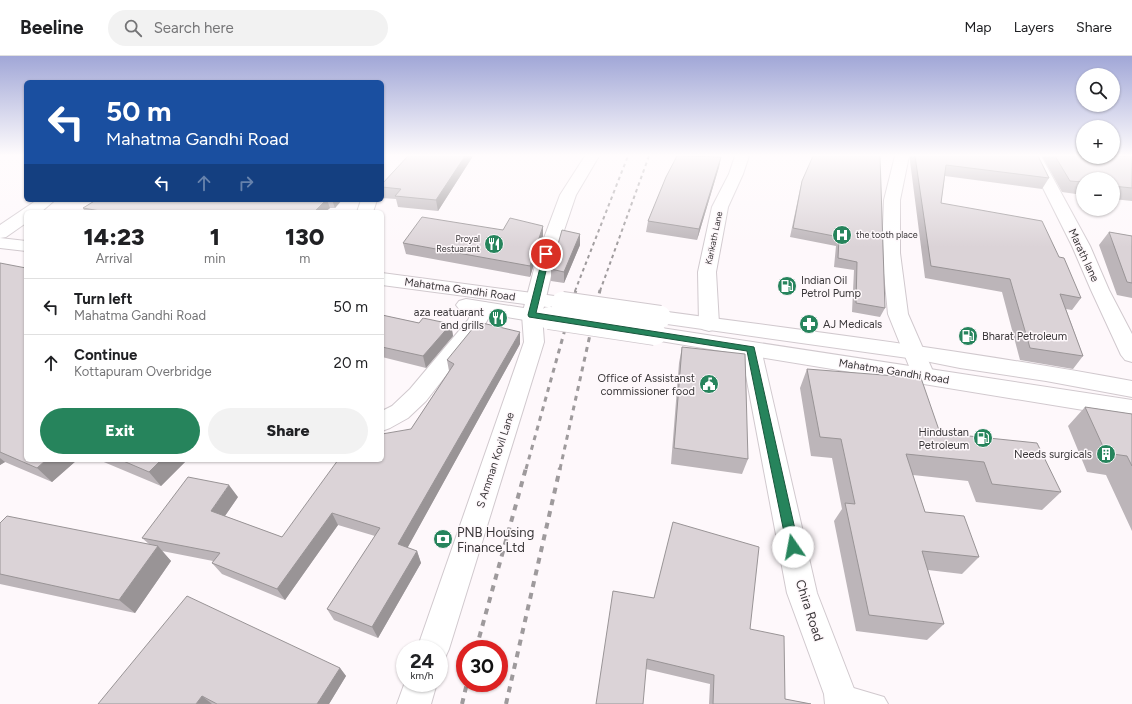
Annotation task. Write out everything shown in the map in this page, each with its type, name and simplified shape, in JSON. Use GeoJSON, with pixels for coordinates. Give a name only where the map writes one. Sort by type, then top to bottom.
{"type":"FeatureCollection","features":[{"type":"Feature","properties":{"kind":"street","name":"S Amman Kovil Lane"},"geometry":{"type":"LineString","coordinates":[[436,640],[534,342],[546,254],[568,195],[573,186]]}},
{"type":"Feature","properties":{"kind":"street","name":"Karikath Lane"},"geometry":{"type":"LineString","coordinates":[[710,324],[707,272],[720,207],[730,186]]}},
{"type":"Feature","properties":{"kind":"street"},"geometry":{"type":"LineString","coordinates":[[895,186],[892,200],[891,253],[898,314],[924,376]]}},
{"type":"Feature","properties":{"kind":"street","name":"Marath lane"},"geometry":{"type":"LineString","coordinates":[[1050,186],[1081,246],[1103,296],[1132,355]]}},
{"type":"Feature","properties":{"kind":"street"},"geometry":{"type":"LineString","coordinates":[[33,210],[44,202]]}},
{"type":"Feature","properties":{"kind":"street"},"geometry":{"type":"LineString","coordinates":[[1,234],[24,217]]}},
{"type":"Feature","properties":{"kind":"street"},"geometry":{"type":"LineString","coordinates":[[1,234],[24,233]]}},
{"type":"Feature","properties":{"kind":"street"},"geometry":{"type":"LineString","coordinates":[[1,234],[24,245]]}},
{"type":"Feature","properties":{"kind":"street","name":"Mahatma Gandhi Road"},"geometry":{"type":"LineString","coordinates":[[384,279],[539,311]]}},
{"type":"Feature","properties":{"kind":"street","name":"Mahatma Gandhi Road"},"geometry":{"type":"LineString","coordinates":[[384,291],[484,308],[539,311],[562,302],[751,349],[1132,410]]}},
{"type":"Feature","properties":{"kind":"street"},"geometry":{"type":"LineString","coordinates":[[384,421],[400,412],[418,394],[476,323],[484,308]]}},
{"type":"Feature","properties":{"kind":"street"},"geometry":{"type":"LineString","coordinates":[[539,311],[657,326]]}},
{"type":"Feature","properties":{"kind":"street","name":"Mahatma Gandhi Road"},"geometry":{"type":"LineString","coordinates":[[657,326],[710,324],[915,352],[960,361],[1046,373],[1132,389]]}},
{"type":"Feature","properties":{"kind":"street","name":"Chira Road"},"geometry":{"type":"LineString","coordinates":[[751,349],[802,593],[841,699]]}},
{"type":"Feature","properties":{"kind":"street"},"geometry":{"type":"LineString","coordinates":[[414,704],[418,692]]}},
{"type":"Feature","properties":{"kind":"lane"},"geometry":{"type":"LineString","coordinates":[[841,699],[877,704]]}},
{"type":"Feature","properties":{"kind":"building"},"geometry":{"type":"Polygon","coordinates":[[[384,186],[445,186],[436,200],[395,196],[401,189],[384,186]]]}},
{"type":"Feature","properties":{"kind":"building"},"geometry":{"type":"Polygon","coordinates":[[[662,186],[712,186],[699,229],[648,221],[662,186]]]}},
{"type":"Feature","properties":{"kind":"building"},"geometry":{"type":"Polygon","coordinates":[[[801,186],[881,186],[885,308],[856,303],[857,262],[838,258],[839,237],[793,228],[801,186]]]}},
{"type":"Feature","properties":{"kind":"building"},"geometry":{"type":"Polygon","coordinates":[[[919,186],[943,186],[941,203],[1042,221],[1059,257],[1064,258],[1081,298],[1060,294],[1083,356],[1030,348],[1010,279],[931,266],[919,186]]]}},
{"type":"Feature","properties":{"kind":"building"},"geometry":{"type":"Polygon","coordinates":[[[1120,186],[1132,186],[1132,188],[1120,187],[1120,186]]]}},
{"type":"Feature","properties":{"kind":"building"},"geometry":{"type":"Polygon","coordinates":[[[93,202],[324,202],[316,210],[94,210],[83,208],[93,202]]]}},
{"type":"Feature","properties":{"kind":"building"},"geometry":{"type":"Polygon","coordinates":[[[422,217],[503,230],[510,218],[543,226],[530,266],[403,243],[422,217]]]}},
{"type":"Feature","properties":{"kind":"building"},"geometry":{"type":"Polygon","coordinates":[[[562,230],[580,234],[564,272],[551,269],[562,230]]]}},
{"type":"Feature","properties":{"kind":"building"},"geometry":{"type":"Polygon","coordinates":[[[1109,232],[1132,236],[1132,283],[1127,282],[1109,232]]]}},
{"type":"Feature","properties":{"kind":"building"},"geometry":{"type":"Polygon","coordinates":[[[0,263],[24,268],[24,462],[44,462],[37,468],[0,452],[0,263]]]}},
{"type":"Feature","properties":{"kind":"building"},"geometry":{"type":"Polygon","coordinates":[[[384,315],[419,323],[423,318],[451,324],[423,356],[384,347],[384,315]]]}},
{"type":"Feature","properties":{"kind":"building"},"geometry":{"type":"Polygon","coordinates":[[[478,322],[520,332],[398,544],[417,551],[372,627],[327,609],[380,528],[332,513],[277,589],[212,563],[220,553],[142,538],[188,477],[229,485],[211,511],[282,537],[337,462],[384,462],[384,434],[411,429],[454,364],[447,360],[478,322]]]}},
{"type":"Feature","properties":{"kind":"building"},"geometry":{"type":"Polygon","coordinates":[[[682,347],[745,354],[748,459],[674,448],[682,347]]]}},
{"type":"Feature","properties":{"kind":"building"},"geometry":{"type":"Polygon","coordinates":[[[807,369],[921,378],[940,433],[1037,443],[1061,492],[992,484],[984,462],[906,454],[925,512],[964,516],[979,557],[922,551],[944,624],[869,615],[845,503],[855,504],[841,439],[820,437],[807,369]]]}},
{"type":"Feature","properties":{"kind":"building"},"geometry":{"type":"Polygon","coordinates":[[[1085,407],[1132,414],[1132,466],[1127,456],[1106,453],[1085,407]]]}},
{"type":"Feature","properties":{"kind":"building"},"geometry":{"type":"Polygon","coordinates":[[[126,462],[159,462],[149,472],[126,462]]]}},
{"type":"Feature","properties":{"kind":"building"},"geometry":{"type":"Polygon","coordinates":[[[7,516],[158,546],[119,600],[0,574],[0,523],[7,516]]]}},
{"type":"Feature","properties":{"kind":"building"},"geometry":{"type":"Polygon","coordinates":[[[673,522],[759,547],[750,629],[784,636],[785,699],[811,704],[713,704],[714,675],[647,659],[643,704],[596,704],[613,591],[654,598],[673,522]]]}},
{"type":"Feature","properties":{"kind":"building"},"geometry":{"type":"Polygon","coordinates":[[[187,596],[340,668],[317,704],[217,704],[202,696],[196,704],[98,704],[187,596]]]}},
{"type":"Feature","properties":{"kind":"railway"},"geometry":{"type":"LineString","coordinates":[[575,291],[616,186]]}},
{"type":"Feature","properties":{"kind":"railway"},"geometry":{"type":"LineString","coordinates":[[600,291],[638,186]]}},
{"type":"Feature","properties":{"kind":"railway"},"geometry":{"type":"LineString","coordinates":[[526,469],[576,290]]}},
{"type":"Feature","properties":{"kind":"railway"},"geometry":{"type":"LineString","coordinates":[[560,469],[600,290]]}},
{"type":"Feature","properties":{"kind":"railway"},"geometry":{"type":"LineString","coordinates":[[478,640],[526,468]]}},
{"type":"Feature","properties":{"kind":"railway"},"geometry":{"type":"LineString","coordinates":[[506,704],[560,468]]}},
{"type":"Feature","properties":{"kind":"railway"},"geometry":{"type":"LineString","coordinates":[[462,704],[465,692]]}},
{"type":"Feature","properties":{"kind":"place","name":"the tooth place"},"geometry":{"type":"Point","coordinates":[842,235]}},
{"type":"Feature","properties":{"kind":"place","name":"Proyal Restuarant"},"geometry":{"type":"Point","coordinates":[494,244]}},
{"type":"Feature","properties":{"kind":"place","name":"Indian Oil Petrol Pump"},"geometry":{"type":"Point","coordinates":[787,286]}},
{"type":"Feature","properties":{"kind":"place","name":"aza reatuarant and grills"},"geometry":{"type":"Point","coordinates":[498,318]}},
{"type":"Feature","properties":{"kind":"place","name":"AJ Medicals"},"geometry":{"type":"Point","coordinates":[809,324]}},
{"type":"Feature","properties":{"kind":"place","name":"Bharat Petroleum"},"geometry":{"type":"Point","coordinates":[968,336]}},
{"type":"Feature","properties":{"kind":"place","name":"Office of Assistanst commissioner food"},"geometry":{"type":"Point","coordinates":[709,384]}},
{"type":"Feature","properties":{"kind":"place","name":"Hindustan Petroleum"},"geometry":{"type":"Point","coordinates":[983,438]}},
{"type":"Feature","properties":{"kind":"place","name":"Needs surgicals"},"geometry":{"type":"Point","coordinates":[1106,454]}},
{"type":"Feature","properties":{"kind":"place","name":"PNB Housing Finance Ltd"},"geometry":{"type":"Point","coordinates":[443,539]}},
{"type":"Feature","properties":{"kind":"route"},"geometry":{"type":"LineString","coordinates":[[546,254],[532,315],[751,349],[793,547]]}}]}
